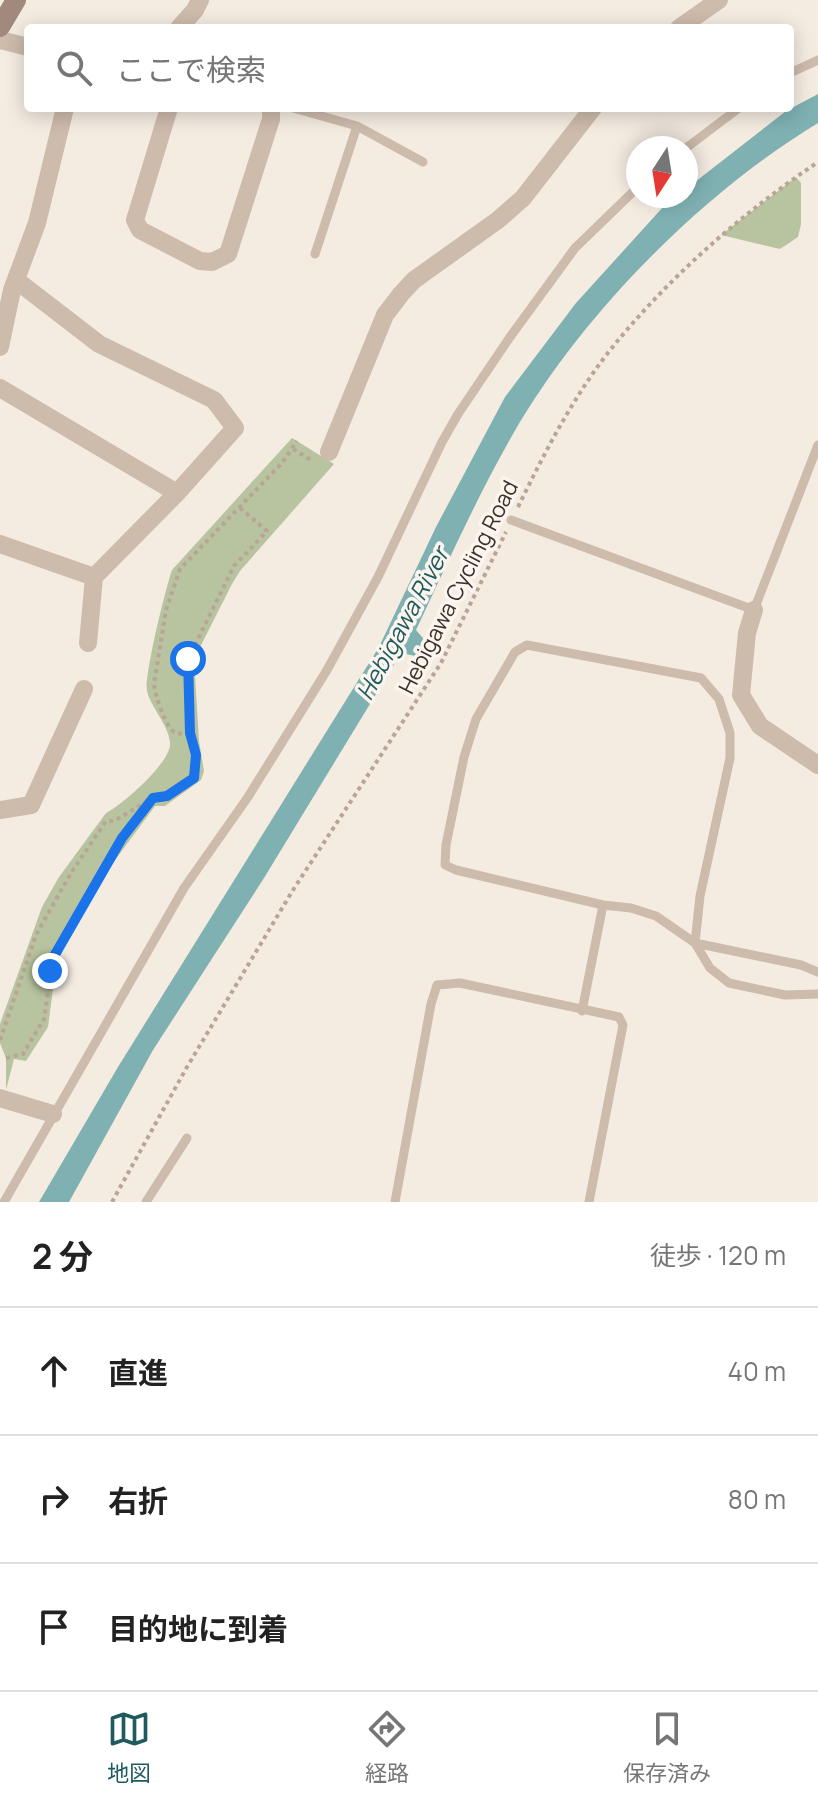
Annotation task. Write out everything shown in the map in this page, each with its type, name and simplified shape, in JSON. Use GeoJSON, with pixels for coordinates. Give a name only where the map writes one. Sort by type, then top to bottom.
{"type":"FeatureCollection","features":[{"type":"Feature","properties":{"kind":"main road"},"geometry":{"type":"LineString","coordinates":[[0,27],[16,0]]}},
{"type":"Feature","properties":{"kind":"street"},"geometry":{"type":"LineString","coordinates":[[183,24],[200,0]]}},
{"type":"Feature","properties":{"kind":"street"},"geometry":{"type":"LineString","coordinates":[[685,24],[719,0]]}},
{"type":"Feature","properties":{"kind":"street"},"geometry":{"type":"LineString","coordinates":[[0,40],[24,46]]}},
{"type":"Feature","properties":{"kind":"street"},"geometry":{"type":"LineString","coordinates":[[0,347],[16,280],[37,223],[64,112]]}},
{"type":"Feature","properties":{"kind":"street"},"geometry":{"type":"LineString","coordinates":[[168,112],[135,220],[140,230],[200,261],[212,262],[228,254],[271,112]]}},
{"type":"Feature","properties":{"kind":"street"},"geometry":{"type":"LineString","coordinates":[[329,452],[385,315],[401,294],[414,280],[498,220],[523,198],[590,112]]}},
{"type":"Feature","properties":{"kind":"street"},"geometry":{"type":"LineString","coordinates":[[16,280],[99,344],[214,400],[235,428],[177,493],[94,577],[88,643]]}},
{"type":"Feature","properties":{"kind":"street"},"geometry":{"type":"LineString","coordinates":[[0,388],[177,493]]}},
{"type":"Feature","properties":{"kind":"street"},"geometry":{"type":"LineString","coordinates":[[0,544],[94,577]]}},
{"type":"Feature","properties":{"kind":"street"},"geometry":{"type":"LineString","coordinates":[[754,610],[747,633],[741,695],[760,726],[818,765]]}},
{"type":"Feature","properties":{"kind":"street"},"geometry":{"type":"LineString","coordinates":[[0,810],[31,805],[84,689]]}},
{"type":"Feature","properties":{"kind":"street"},"geometry":{"type":"LineString","coordinates":[[0,1098],[53,1114]]}},
{"type":"Feature","properties":{"kind":"lane"},"geometry":{"type":"LineString","coordinates":[[794,71],[818,60]]}},
{"type":"Feature","properties":{"kind":"lane"},"geometry":{"type":"LineString","coordinates":[[307,112],[357,126],[423,162]]}},
{"type":"Feature","properties":{"kind":"lane"},"geometry":{"type":"LineString","coordinates":[[698,139],[734,112]]}},
{"type":"Feature","properties":{"kind":"lane"},"geometry":{"type":"LineString","coordinates":[[315,254],[357,126]]}},
{"type":"Feature","properties":{"kind":"lane"},"geometry":{"type":"LineString","coordinates":[[4,1202],[184,888],[248,797],[327,670],[378,577],[458,414],[575,248],[626,199]]}},
{"type":"Feature","properties":{"kind":"lane"},"geometry":{"type":"LineString","coordinates":[[511,520],[754,610],[818,445]]}},
{"type":"Feature","properties":{"kind":"lane"},"geometry":{"type":"LineString","coordinates":[[818,972],[801,965],[695,943],[656,916],[631,908],[603,905],[445,865],[446,845],[464,757],[476,719],[515,652],[527,645],[701,678],[719,699],[730,733],[730,758],[700,896],[695,943],[710,968],[729,983],[785,995],[818,994]]}},
{"type":"Feature","properties":{"kind":"lane"},"geometry":{"type":"LineString","coordinates":[[582,1011],[603,905]]}},
{"type":"Feature","properties":{"kind":"lane"},"geometry":{"type":"LineString","coordinates":[[395,1202],[431,1004],[437,985],[460,983],[619,1017],[623,1025],[589,1202]]}},
{"type":"Feature","properties":{"kind":"lane"},"geometry":{"type":"LineString","coordinates":[[146,1202],[187,1138]]}},
{"type":"Feature","properties":{"kind":"path","name":"Hebigawa Cycling Road"},"geometry":{"type":"LineString","coordinates":[[112,1202],[187,1067],[293,890],[441,663],[551,439],[610,350],[721,235],[818,162]]}},
{"type":"Feature","properties":{"kind":"path"},"geometry":{"type":"LineString","coordinates":[[190,733],[177,734],[170,729],[155,694],[157,653],[166,610],[180,569],[282,463],[297,441]]}},
{"type":"Feature","properties":{"kind":"path"},"geometry":{"type":"LineString","coordinates":[[0,1040],[36,935],[71,873],[106,821],[114,821],[153,798],[167,796],[194,778],[196,755],[190,733],[188,659],[234,566],[267,531],[239,507]]}},
{"type":"Feature","properties":{"kind":"path"},"geometry":{"type":"LineString","coordinates":[[6,1058],[23,1054],[39,1028],[44,1019],[53,958],[122,838],[153,798]]}},
{"type":"Feature","properties":{"kind":"green space"},"geometry":{"type":"Polygon","coordinates":[[[796,177],[801,183],[798,237],[780,249],[721,235],[796,177]]]}},
{"type":"Feature","properties":{"kind":"green space"},"geometry":{"type":"Polygon","coordinates":[[[292,438],[334,464],[240,571],[194,659],[204,771],[201,780],[165,806],[155,806],[110,867],[57,959],[48,1027],[26,1061],[14,1059],[6,1090],[6,1058],[0,1043],[0,1024],[42,907],[59,877],[106,813],[145,782],[169,750],[169,735],[149,697],[147,682],[172,570],[292,438]]]}},
{"type":"Feature","properties":{"kind":"water","name":"Hebigawa River"},"geometry":{"type":"Polygon","coordinates":[[[818,94],[818,123],[774,152],[688,221],[609,302],[541,389],[487,482],[416,630],[434,651],[430,659],[401,653],[264,878],[153,1050],[69,1202],[39,1202],[118,1067],[379,647],[436,527],[505,397],[576,303],[662,208],[698,208],[698,180],[785,112],[794,112],[794,107],[818,94]]]}},
{"type":"Feature","properties":{"kind":"route"},"geometry":{"type":"LineString","coordinates":[[50,971],[53,958],[122,838],[153,798],[167,796],[194,778],[196,755],[190,733],[188,659]]}}]}
